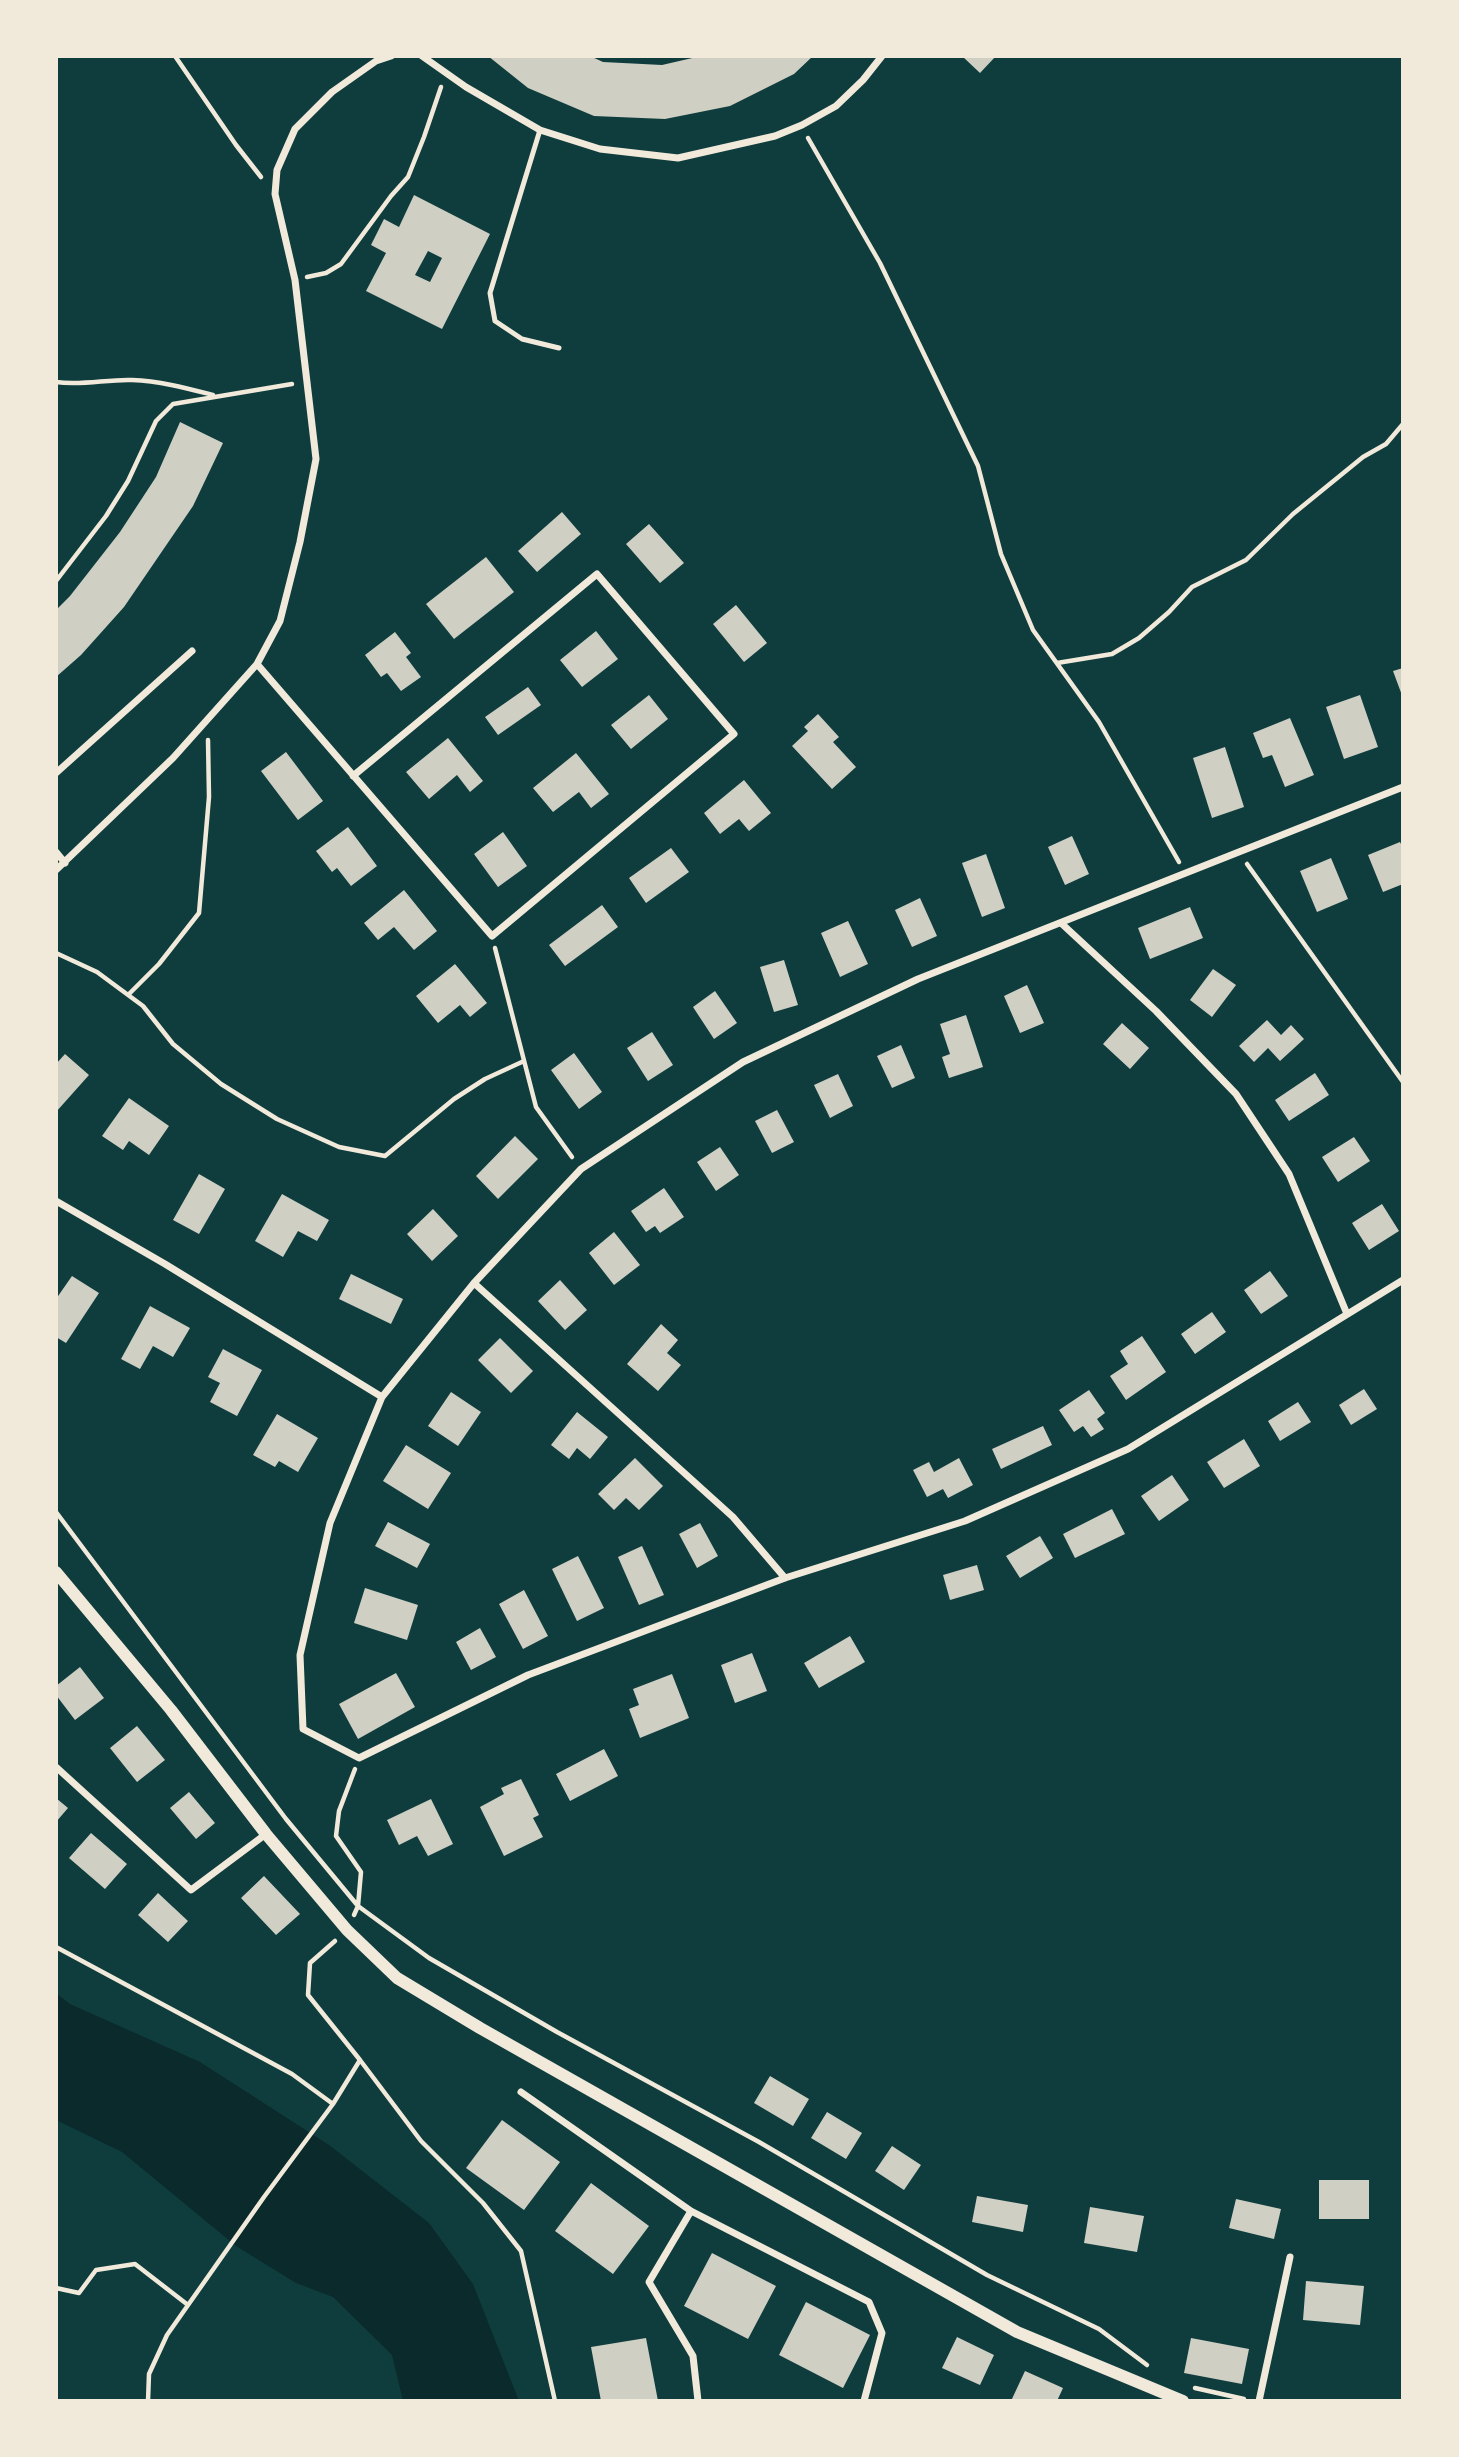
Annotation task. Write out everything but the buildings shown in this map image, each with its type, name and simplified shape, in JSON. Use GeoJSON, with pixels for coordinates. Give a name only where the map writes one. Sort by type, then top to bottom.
{"type":"FeatureCollection","features":[{"type":"Feature","properties":{"kind":"street"},"geometry":{"type":"LineString","coordinates":[[56,870],[173,758],[257,664],[280,621],[300,542],[316,459],[295,280],[275,194],[278,170],[295,129],[331,92],[376,61],[391,56]]}},
{"type":"Feature","properties":{"kind":"street"},"geometry":{"type":"LineString","coordinates":[[422,56],[540,130],[600,149],[678,158],[775,136],[802,125],[836,106],[882,56]]}},
{"type":"Feature","properties":{"kind":"street"},"geometry":{"type":"LineString","coordinates":[[257,664],[352,776],[492,936],[734,734],[597,574],[352,776]]}},
{"type":"Feature","properties":{"kind":"street"},"geometry":{"type":"LineString","coordinates":[[56,773],[192,651]]}},
{"type":"Feature","properties":{"kind":"street"},"geometry":{"type":"LineString","coordinates":[[1403,787],[918,979],[743,1062],[581,1169],[474,1283],[382,1397],[330,1523],[300,1655],[303,1729],[359,1758],[528,1675],[785,1578],[965,1521],[1128,1449],[1403,1280]]}},
{"type":"Feature","properties":{"kind":"street"},"geometry":{"type":"LineString","coordinates":[[56,852],[65,863]]}},
{"type":"Feature","properties":{"kind":"street"},"geometry":{"type":"LineString","coordinates":[[1061,923],[1156,1011],[1236,1094],[1289,1174],[1347,1314]]}},
{"type":"Feature","properties":{"kind":"street"},"geometry":{"type":"LineString","coordinates":[[56,1200],[382,1397]]}},
{"type":"Feature","properties":{"kind":"street"},"geometry":{"type":"LineString","coordinates":[[474,1283],[733,1517],[785,1578]]}},
{"type":"Feature","properties":{"kind":"street"},"geometry":{"type":"LineString","coordinates":[[56,1572],[171,1710],[266,1834],[347,1930],[397,1978],[480,2028],[1017,2332],[1183,2401]]}},
{"type":"Feature","properties":{"kind":"street"},"geometry":{"type":"LineString","coordinates":[[56,1767],[191,1890],[266,1834]]}},
{"type":"Feature","properties":{"kind":"street"},"geometry":{"type":"LineString","coordinates":[[521,2092],[691,2211],[869,2302],[882,2333],[864,2401]]}},
{"type":"Feature","properties":{"kind":"street"},"geometry":{"type":"LineString","coordinates":[[691,2211],[649,2282],[693,2356],[698,2401]]}},
{"type":"Feature","properties":{"kind":"street"},"geometry":{"type":"LineString","coordinates":[[1257,2401],[1290,2257]]}},
{"type":"Feature","properties":{"kind":"lane"},"geometry":{"type":"LineString","coordinates":[[540,130],[490,293],[495,321],[522,339],[559,348]]}},
{"type":"Feature","properties":{"kind":"path"},"geometry":{"type":"LineString","coordinates":[[175,56],[236,145],[275,194]]}},
{"type":"Feature","properties":{"kind":"path"},"geometry":{"type":"LineString","coordinates":[[295,280],[326,273],[341,264],[408,177],[445,72]]}},
{"type":"Feature","properties":{"kind":"path"},"geometry":{"type":"LineString","coordinates":[[802,125],[880,264],[978,466],[1002,554],[1033,631],[1099,722],[1186,873]]}},
{"type":"Feature","properties":{"kind":"path"},"geometry":{"type":"LineString","coordinates":[[56,581],[89,541],[128,481],[156,421],[173,404],[307,381]]}},
{"type":"Feature","properties":{"kind":"path"},"geometry":{"type":"LineString","coordinates":[[56,382],[163,382],[217,396]]}},
{"type":"Feature","properties":{"kind":"path"},"geometry":{"type":"LineString","coordinates":[[1057,663],[1112,654],[1139,638],[1192,587],[1246,560],[1293,514],[1363,457],[1386,444],[1403,424]]}},
{"type":"Feature","properties":{"kind":"path"},"geometry":{"type":"LineString","coordinates":[[128,995],[159,964],[199,913],[209,797],[210,759],[206,720]]}},
{"type":"Feature","properties":{"kind":"path"},"geometry":{"type":"LineString","coordinates":[[1238,852],[1403,1082]]}},
{"type":"Feature","properties":{"kind":"path"},"geometry":{"type":"LineString","coordinates":[[492,936],[536,1107],[581,1169]]}},
{"type":"Feature","properties":{"kind":"path"},"geometry":{"type":"LineString","coordinates":[[56,953],[97,972],[143,1006],[173,1044],[221,1084],[277,1119],[339,1147],[385,1156],[454,1099],[485,1079],[524,1061]]}},
{"type":"Feature","properties":{"kind":"path"},"geometry":{"type":"LineString","coordinates":[[359,1758],[339,1811],[336,1836],[361,1872],[358,1906],[441,1965],[557,2032],[759,2142],[987,2275],[1099,2329],[1148,2366]]}},
{"type":"Feature","properties":{"kind":"path"},"geometry":{"type":"LineString","coordinates":[[56,1947],[292,2074],[332,2104]]}},
{"type":"Feature","properties":{"kind":"path"},"geometry":{"type":"LineString","coordinates":[[360,2060],[421,2141],[483,2203],[521,2251],[555,2401]]}},
{"type":"Feature","properties":{"kind":"path"},"geometry":{"type":"LineString","coordinates":[[148,2401],[149,2374],[167,2335],[328,2111]]}},
{"type":"Feature","properties":{"kind":"path"},"geometry":{"type":"LineString","coordinates":[[56,2288],[79,2294],[96,2270],[135,2264],[188,2305]]}},
{"type":"Feature","properties":{"kind":"path"},"geometry":{"type":"LineString","coordinates":[[1192,2387],[1257,2401]]}},
{"type":"Feature","properties":{"kind":"water"},"geometry":{"type":"Polygon","coordinates":[[[56,1993],[70,2004],[200,2062],[329,2145],[429,2223],[473,2284],[519,2401],[403,2401],[392,2355],[333,2297],[296,2283],[236,2246],[122,2152],[56,2120],[56,1993]]]}}]}
